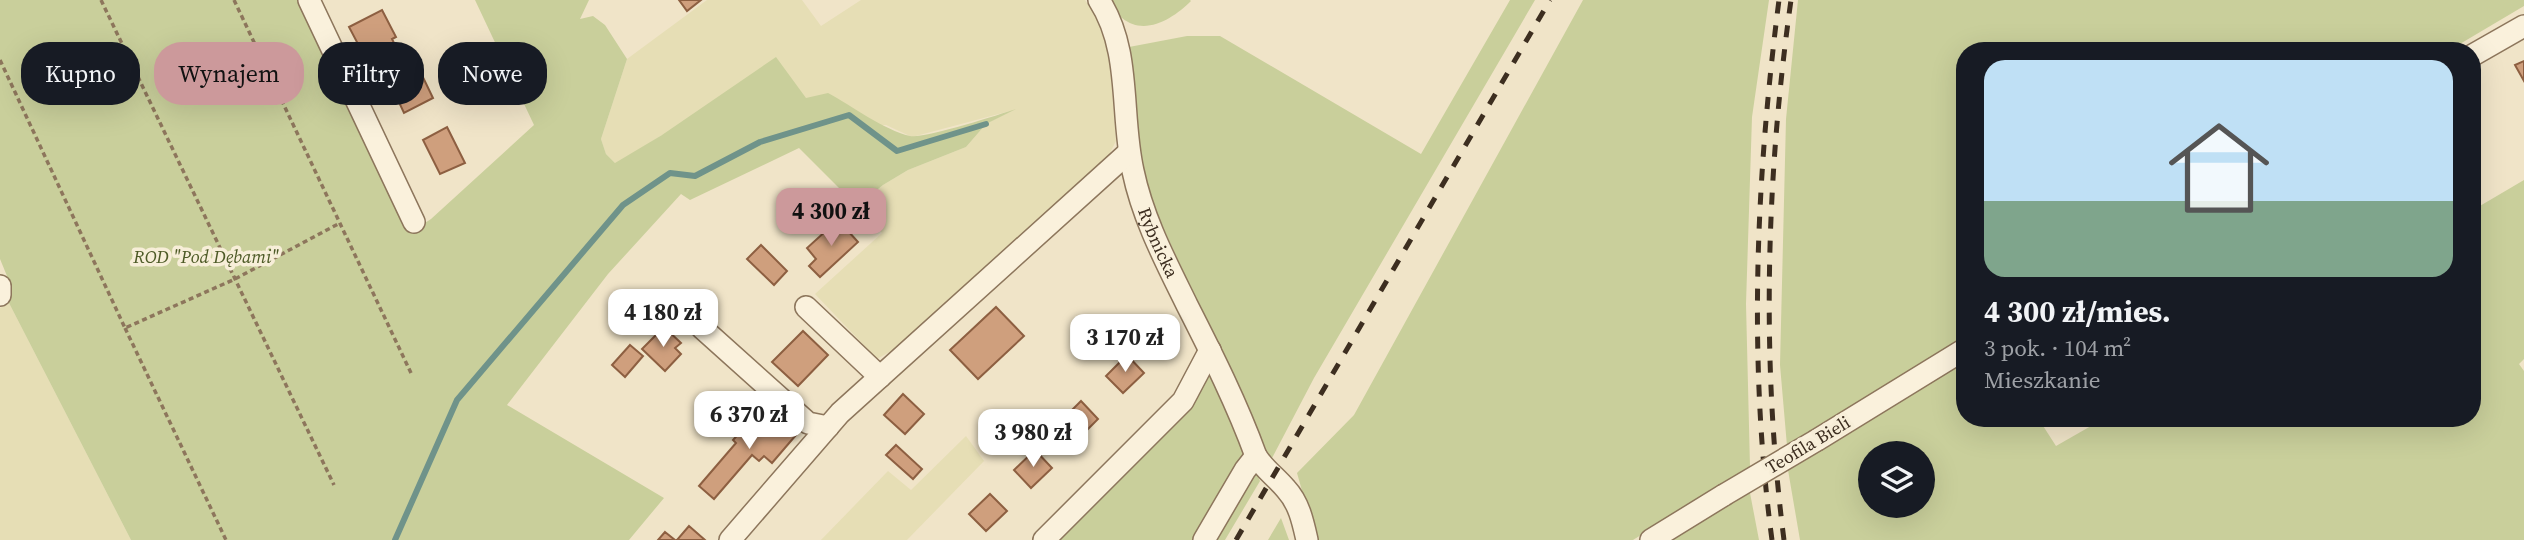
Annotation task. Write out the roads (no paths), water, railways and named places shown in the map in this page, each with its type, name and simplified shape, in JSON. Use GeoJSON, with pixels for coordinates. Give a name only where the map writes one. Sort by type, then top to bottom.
{"type":"FeatureCollection","features":[{"type":"Feature","properties":{"kind":"street"},"geometry":{"type":"LineString","coordinates":[[309,0],[414,222]]}},
{"type":"Feature","properties":{"kind":"street","name":"Rybnicka"},"geometry":{"type":"LineString","coordinates":[[1099,0],[1112,23],[1120,56],[1129,152],[1147,219],[1210,350],[1256,456],[1296,503],[1307,540]]}},
{"type":"Feature","properties":{"kind":"street"},"geometry":{"type":"LineString","coordinates":[[2481,50],[2524,26]]}},
{"type":"Feature","properties":{"kind":"street"},"geometry":{"type":"LineString","coordinates":[[730,540],[828,427],[1129,152]]}},
{"type":"Feature","properties":{"kind":"street"},"geometry":{"type":"LineString","coordinates":[[0,286],[0,295]]}},
{"type":"Feature","properties":{"kind":"street"},"geometry":{"type":"LineString","coordinates":[[806,307],[880,377]]}},
{"type":"Feature","properties":{"kind":"street"},"geometry":{"type":"LineString","coordinates":[[702,328],[808,423],[828,427]]}},
{"type":"Feature","properties":{"kind":"street"},"geometry":{"type":"LineString","coordinates":[[1044,540],[1182,401],[1210,350]]}},
{"type":"Feature","properties":{"kind":"street","name":"Teofila Bieli"},"geometry":{"type":"LineString","coordinates":[[1651,540],[1956,355]]}},
{"type":"Feature","properties":{"kind":"street"},"geometry":{"type":"LineString","coordinates":[[1203,540],[1256,456]]}},
{"type":"Feature","properties":{"kind":"waterway"},"geometry":{"type":"LineString","coordinates":[[395,540],[457,400],[623,205],[670,173],[695,176],[760,142],[849,115],[897,151],[986,124]]}},
{"type":"Feature","properties":{"kind":"railway"},"geometry":{"type":"LineString","coordinates":[[1236,540],[1550,0]]}},
{"type":"Feature","properties":{"kind":"railway"},"geometry":{"type":"LineString","coordinates":[[1772,540],[1760,405],[1758,270],[1765,135],[1779,0]]}},
{"type":"Feature","properties":{"kind":"railway"},"geometry":{"type":"LineString","coordinates":[[1784,540],[1772,406],[1770,270],[1776,134],[1791,0]]}},
{"type":"Feature","properties":{"kind":"park label","name":"ROD \"Pod Dębami\""},"geometry":{"type":"Point","coordinates":[206,257]}}]}
